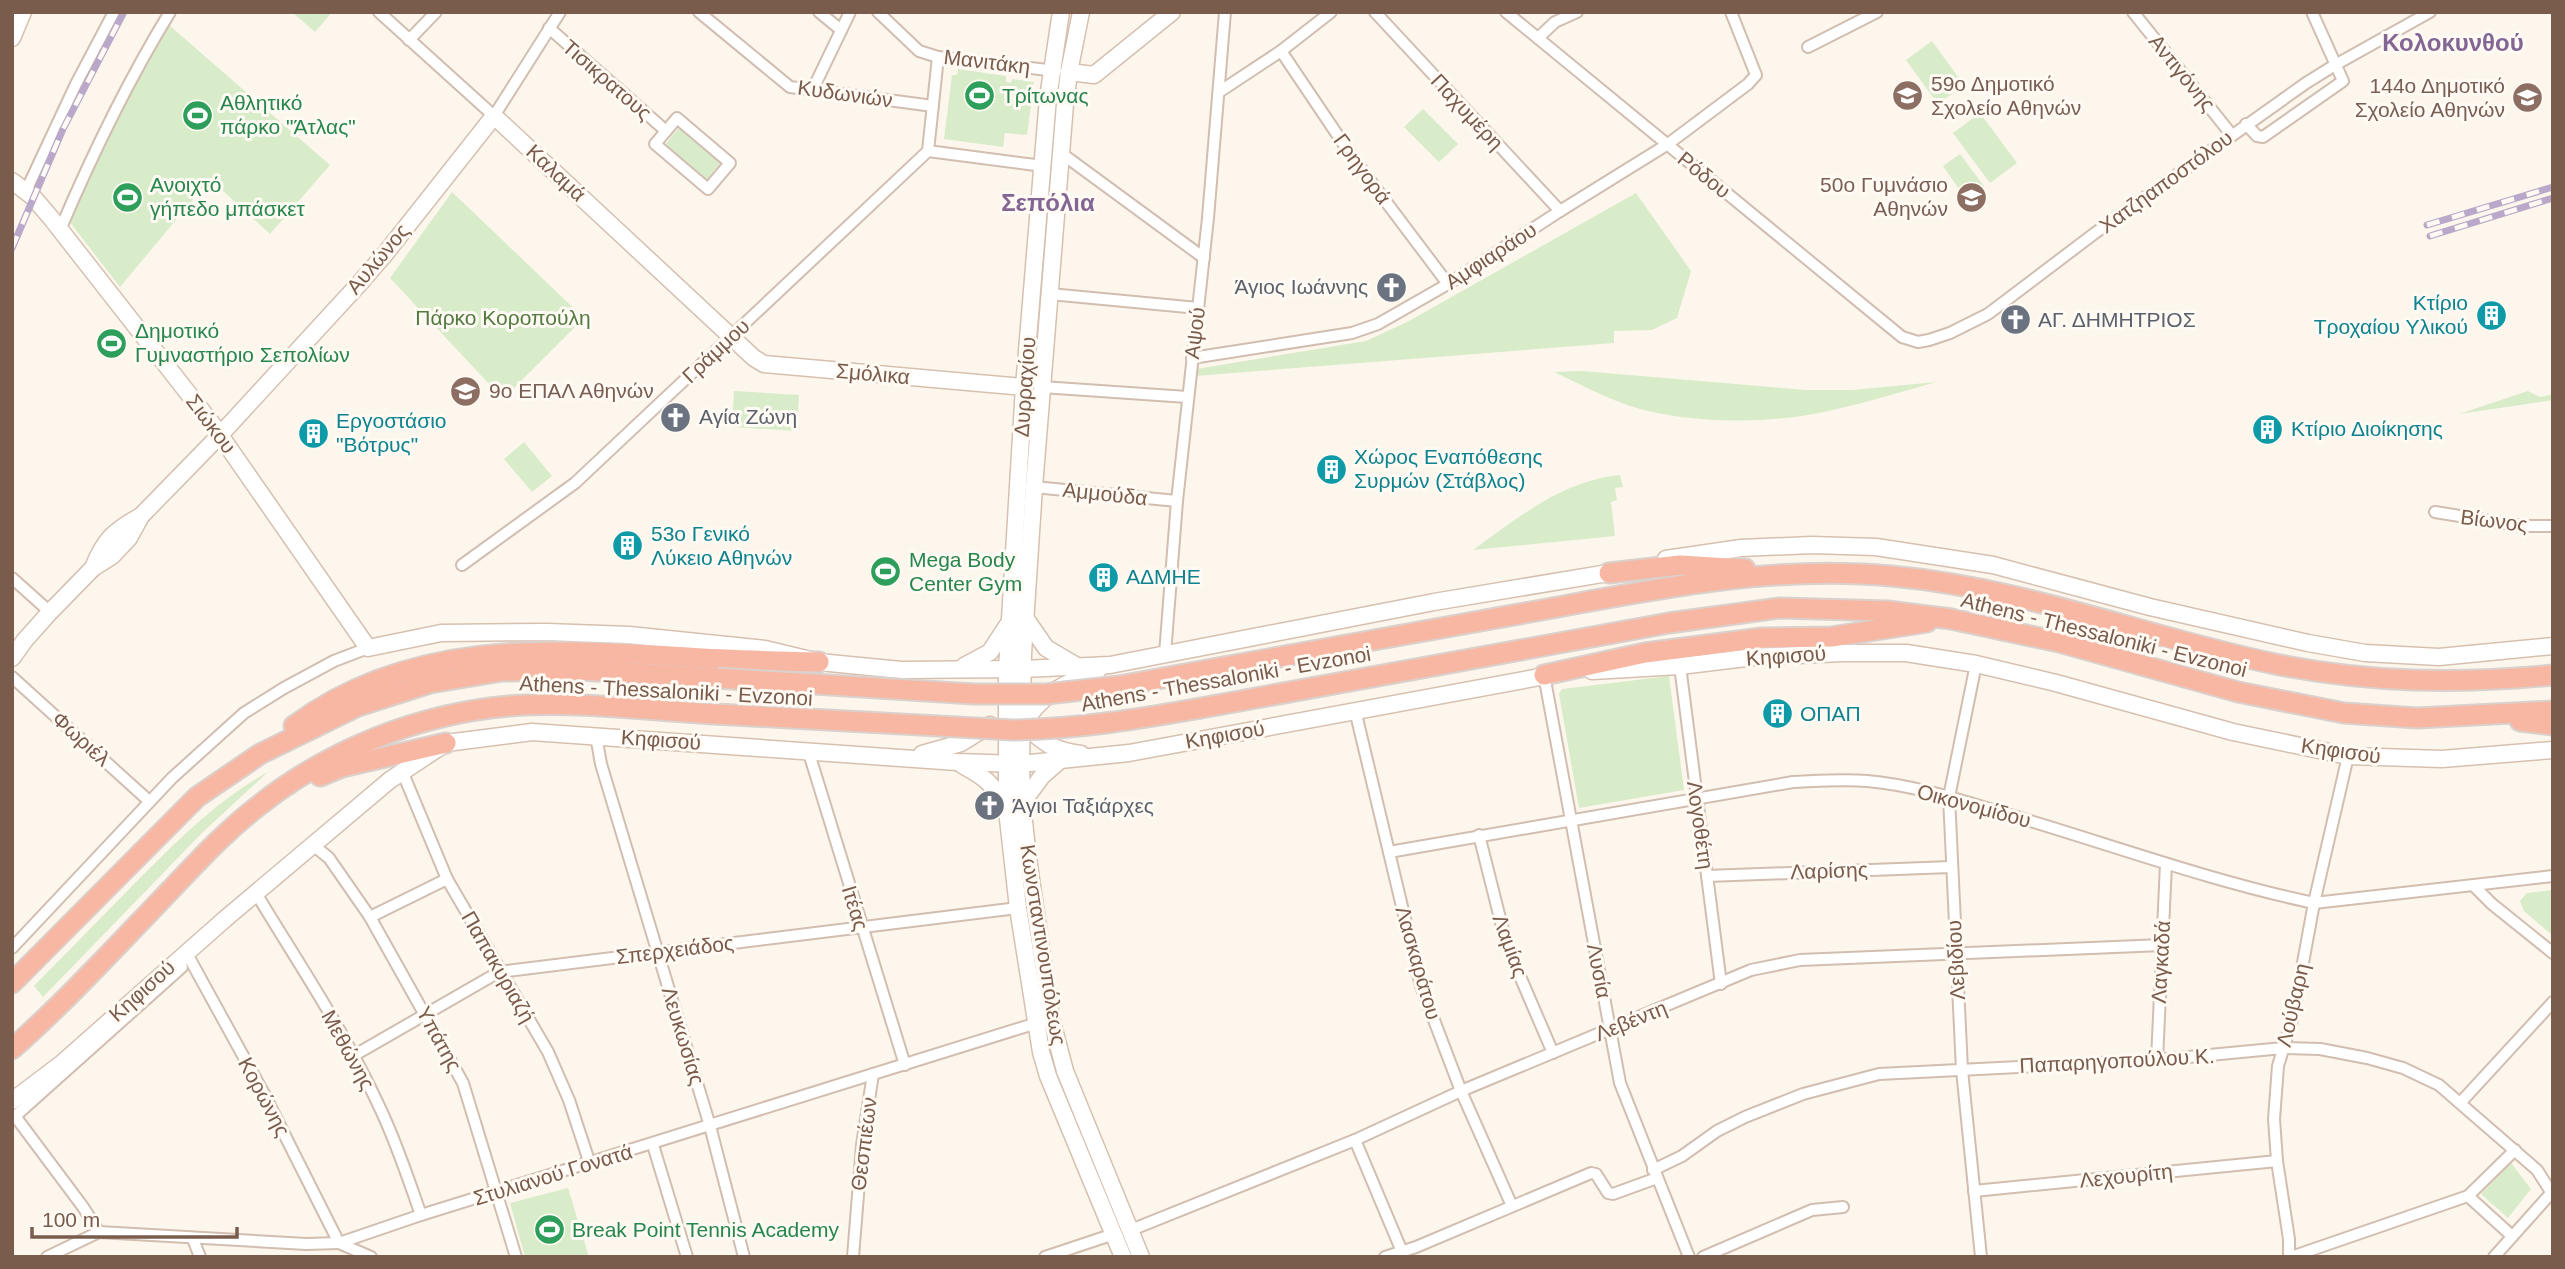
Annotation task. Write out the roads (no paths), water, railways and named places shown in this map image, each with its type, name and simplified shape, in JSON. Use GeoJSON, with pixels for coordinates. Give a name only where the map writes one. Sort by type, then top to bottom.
{"type":"FeatureCollection","features":[{"type":"Feature","properties":{"kind":"highway"},"geometry":{"type":"LineString","coordinates":[[1609,573],[1680,565],[1714,565],[1778,573]]}},
{"type":"Feature","properties":{"kind":"highway","name":"Athens - Thessaloniki - Evzonoi"},"geometry":{"type":"LineString","coordinates":[[16,978],[191,804],[230,772],[260,754],[358,706],[430,683],[468,675],[502,671],[580,670],[974,694],[1046,694],[1119,686],[1661,588],[1778,573],[1852,573],[1959,584],[2068,608],[2244,657],[2349,677],[2416,682],[2553,675]]}},
{"type":"Feature","properties":{"kind":"highway","name":"Athens - Thessaloniki - Evzonoi"},"geometry":{"type":"LineString","coordinates":[[12,1049],[54,1012],[200,860],[256,807],[309,770],[373,738],[439,718],[509,706],[579,706],[975,730],[1049,730],[1122,722],[1743,611],[1780,608],[1888,611],[1951,619],[2059,642],[2272,700],[2344,713],[2417,718],[2553,711]]}},
{"type":"Feature","properties":{"kind":"highway"},"geometry":{"type":"LineString","coordinates":[[1544,675],[1645,653],[1762,638],[1831,637],[1951,619]]}},
{"type":"Feature","properties":{"kind":"highway"},"geometry":{"type":"LineString","coordinates":[[260,754],[312,713],[361,685],[407,670],[465,657],[524,651],[583,651],[819,662]]}},
{"type":"Feature","properties":{"kind":"highway"},"geometry":{"type":"LineString","coordinates":[[2485,715],[2553,726]]}},
{"type":"Feature","properties":{"kind":"highway"},"geometry":{"type":"LineString","coordinates":[[279,791],[342,767],[446,743]]}},
{"type":"Feature","properties":{"kind":"main road"},"geometry":{"type":"LineString","coordinates":[[12,38],[23,12]]}},
{"type":"Feature","properties":{"kind":"main road","name":"Δυρραχίου"},"geometry":{"type":"LineString","coordinates":[[1015,669],[1024,387],[1051,71],[1060,12]]}},
{"type":"Feature","properties":{"kind":"main road","name":"Δυρραχίου"},"geometry":{"type":"LineString","coordinates":[[1018,619],[1034,487],[1069,72],[1081,12]]}},
{"type":"Feature","properties":{"kind":"main road"},"geometry":{"type":"LineString","coordinates":[[1069,72],[1094,75],[1172,12]]}},
{"type":"Feature","properties":{"kind":"main road","name":"Καλαμά"},"geometry":{"type":"LineString","coordinates":[[494,116],[732,336]]}},
{"type":"Feature","properties":{"kind":"main road","name":"Αυλώνος"},"geometry":{"type":"LineString","coordinates":[[12,658],[50,612],[93,568],[112,556],[129,538],[141,516],[220,435],[386,254],[494,116]]}},
{"type":"Feature","properties":{"kind":"main road","name":"Σιώκου"},"geometry":{"type":"LineString","coordinates":[[12,181],[26,191],[60,230],[220,435],[368,648]]}},
{"type":"Feature","properties":{"kind":"main road","name":"Σμόλικα"},"geometry":{"type":"LineString","coordinates":[[732,336],[764,364],[1024,387]]}},
{"type":"Feature","properties":{"kind":"main road"},"geometry":{"type":"LineString","coordinates":[[368,648],[441,633],[547,632],[629,635],[765,649],[819,662],[918,669],[1110,665],[1434,602],[1609,573],[1675,557],[1741,548],[1812,545],[1876,547],[1993,565],[2144,606],[2365,653],[2439,657],[2553,646]]}},
{"type":"Feature","properties":{"kind":"main road"},"geometry":{"type":"LineString","coordinates":[[960,668],[990,652],[1018,619],[1046,648],[1077,666]]}},
{"type":"Feature","properties":{"kind":"main road","name":"Κηφισού"},"geometry":{"type":"LineString","coordinates":[[13,1112],[61,1064],[189,955],[256,893],[402,771],[446,743],[532,732],[1013,764],[1111,755],[1544,675],[1680,666],[1754,657],[1906,653],[1976,664],[2233,732],[2348,756],[2442,759],[2553,751]]}},
{"type":"Feature","properties":{"kind":"main road"},"geometry":{"type":"LineString","coordinates":[[1013,764],[1024,724],[1038,704],[1058,688],[1110,665]]}},
{"type":"Feature","properties":{"kind":"main road"},"geometry":{"type":"LineString","coordinates":[[918,669],[1006,709],[1047,745],[1075,753],[1111,755]]}},
{"type":"Feature","properties":{"kind":"main road"},"geometry":{"type":"LineString","coordinates":[[1013,764],[1006,709],[1015,669]]}},
{"type":"Feature","properties":{"kind":"main road"},"geometry":{"type":"LineString","coordinates":[[1015,669],[1024,724]]}},
{"type":"Feature","properties":{"kind":"main road"},"geometry":{"type":"LineString","coordinates":[[908,757],[948,748],[967,740],[984,730],[1006,709]]}},
{"type":"Feature","properties":{"kind":"main road"},"geometry":{"type":"LineString","coordinates":[[1022,803],[1042,776],[1058,761]]}},
{"type":"Feature","properties":{"kind":"main road"},"geometry":{"type":"LineString","coordinates":[[957,762],[988,780],[1007,810]]}},
{"type":"Feature","properties":{"kind":"main road","name":"Κωνσταντινουπόλεως"},"geometry":{"type":"LineString","coordinates":[[1013,764],[1022,803],[1051,1018],[1065,1071],[1141,1257]]}},
{"type":"Feature","properties":{"kind":"main road","name":"Κωνσταντινουπόλεως"},"geometry":{"type":"LineString","coordinates":[[1013,764],[1007,810],[1035,1024],[1048,1076],[1123,1257]]}},
{"type":"Feature","properties":{"kind":"street"},"geometry":{"type":"LineString","coordinates":[[26,191],[76,84],[114,12]]}},
{"type":"Feature","properties":{"kind":"street"},"geometry":{"type":"LineString","coordinates":[[60,230],[89,161],[124,92],[170,12]]}},
{"type":"Feature","properties":{"kind":"street","name":"Καλαμά"},"geometry":{"type":"LineString","coordinates":[[379,12],[494,116]]}},
{"type":"Feature","properties":{"kind":"street"},"geometry":{"type":"LineString","coordinates":[[409,40],[436,12]]}},
{"type":"Feature","properties":{"kind":"street","name":"Αυλώνος"},"geometry":{"type":"LineString","coordinates":[[494,116],[560,12]]}},
{"type":"Feature","properties":{"kind":"street","name":"Κυδωνιών"},"geometry":{"type":"LineString","coordinates":[[699,12],[790,88],[933,106]]}},
{"type":"Feature","properties":{"kind":"street"},"geometry":{"type":"LineString","coordinates":[[819,12],[841,30]]}},
{"type":"Feature","properties":{"kind":"street"},"geometry":{"type":"LineString","coordinates":[[812,91],[850,12]]}},
{"type":"Feature","properties":{"kind":"street","name":"Μανιτάκη"},"geometry":{"type":"LineString","coordinates":[[878,12],[919,51],[938,57],[1069,72]]}},
{"type":"Feature","properties":{"kind":"street","name":"Αψού"},"geometry":{"type":"LineString","coordinates":[[1165,654],[1177,501],[1204,258],[1225,12]]}},
{"type":"Feature","properties":{"kind":"street"},"geometry":{"type":"LineString","coordinates":[[1219,92],[1281,51],[1331,12]]}},
{"type":"Feature","properties":{"kind":"street","name":"Παχυμέρη"},"geometry":{"type":"LineString","coordinates":[[1375,12],[1560,211]]}},
{"type":"Feature","properties":{"kind":"street","name":"Ρόδου"},"geometry":{"type":"LineString","coordinates":[[1506,12],[1902,337]]}},
{"type":"Feature","properties":{"kind":"street"},"geometry":{"type":"LineString","coordinates":[[1538,38],[1555,22],[1577,12]]}},
{"type":"Feature","properties":{"kind":"street","name":"Αμφιαράου"},"geometry":{"type":"LineString","coordinates":[[1192,358],[1352,333],[1378,324],[1448,284],[1668,145],[1756,75],[1731,12]]}},
{"type":"Feature","properties":{"kind":"street"},"geometry":{"type":"LineString","coordinates":[[1808,47],[1877,12]]}},
{"type":"Feature","properties":{"kind":"street","name":"Αντιγόνης"},"geometry":{"type":"LineString","coordinates":[[2133,12],[2231,134]]}},
{"type":"Feature","properties":{"kind":"street"},"geometry":{"type":"LineString","coordinates":[[2246,124],[2258,136],[2263,137],[2341,85],[2342,77],[2334,65],[2312,12]]}},
{"type":"Feature","properties":{"kind":"street","name":"Χατζηαποστόλου"},"geometry":{"type":"LineString","coordinates":[[1902,337],[1917,342],[1929,340],[1988,314],[2231,134],[2334,65],[2430,12]]}},
{"type":"Feature","properties":{"kind":"street","name":"Τισικρατους"},"geometry":{"type":"LineString","coordinates":[[549,29],[666,131]]}},
{"type":"Feature","properties":{"kind":"street","name":"Γρηγορά"},"geometry":{"type":"LineString","coordinates":[[1281,51],[1353,158],[1448,284]]}},
{"type":"Feature","properties":{"kind":"street"},"geometry":{"type":"LineString","coordinates":[[938,57],[928,151],[1043,166]]}},
{"type":"Feature","properties":{"kind":"street"},"geometry":{"type":"LineString","coordinates":[[677,118],[730,163],[708,189],[655,144],[666,131],[677,118]]}},
{"type":"Feature","properties":{"kind":"street","name":"Γράμμου"},"geometry":{"type":"LineString","coordinates":[[462,565],[575,483],[928,151]]}},
{"type":"Feature","properties":{"kind":"street"},"geometry":{"type":"LineString","coordinates":[[1061,153],[1204,258]]}},
{"type":"Feature","properties":{"kind":"street"},"geometry":{"type":"LineString","coordinates":[[1050,294],[1198,307]]}},
{"type":"Feature","properties":{"kind":"street"},"geometry":{"type":"LineString","coordinates":[[1042,387],[1187,397]]}},
{"type":"Feature","properties":{"kind":"street","name":"Αμμούδα"},"geometry":{"type":"LineString","coordinates":[[1034,487],[1177,501]]}},
{"type":"Feature","properties":{"kind":"street","name":"Βίωνος"},"geometry":{"type":"LineString","coordinates":[[2435,512],[2522,526],[2553,526]]}},
{"type":"Feature","properties":{"kind":"street"},"geometry":{"type":"LineString","coordinates":[[12,578],[50,612]]}},
{"type":"Feature","properties":{"kind":"street"},"geometry":{"type":"LineString","coordinates":[[12,948],[149,801],[204,747],[244,713],[334,661],[368,648]]}},
{"type":"Feature","properties":{"kind":"street","name":"Λεβιδίου"},"geometry":{"type":"LineString","coordinates":[[1976,664],[1948,797],[1962,1070],[1981,1257]]}},
{"type":"Feature","properties":{"kind":"street","name":"Λογοθέτη"},"geometry":{"type":"LineString","coordinates":[[1680,666],[1721,984]]}},
{"type":"Feature","properties":{"kind":"street","name":"Λυσία"},"geometry":{"type":"LineString","coordinates":[[1544,675],[1620,1083],[1689,1257]]}},
{"type":"Feature","properties":{"kind":"street","name":"Φωριέλ"},"geometry":{"type":"LineString","coordinates":[[12,677],[149,801]]}},
{"type":"Feature","properties":{"kind":"street","name":"Λασκαράτου"},"geometry":{"type":"LineString","coordinates":[[1355,710],[1421,986],[1461,1091],[1512,1206]]}},
{"type":"Feature","properties":{"kind":"street","name":"Λευκωσίας"},"geometry":{"type":"LineString","coordinates":[[596,736],[601,764],[710,1126],[744,1257]]}},
{"type":"Feature","properties":{"kind":"street","name":"Ιτέας"},"geometry":{"type":"LineString","coordinates":[[808,750],[905,1065]]}},
{"type":"Feature","properties":{"kind":"street","name":"Λούβαρη"},"geometry":{"type":"LineString","coordinates":[[2290,1257],[2274,1119],[2278,1066],[2293,1017],[2314,904],[2348,756]]}},
{"type":"Feature","properties":{"kind":"street","name":"Παπακυριαζή"},"geometry":{"type":"LineString","coordinates":[[402,771],[447,879],[548,1052],[569,1100],[590,1164]]}},
{"type":"Feature","properties":{"kind":"street","name":"Οικονομίδου"},"geometry":{"type":"LineString","coordinates":[[1389,852],[1793,782],[1843,780],[1870,781],[1948,797],[2115,846],[2166,864],[2314,904],[2553,876]]}},
{"type":"Feature","properties":{"kind":"street","name":"Λαμίας"},"geometry":{"type":"LineString","coordinates":[[1479,835],[1507,946],[1553,1053]]}},
{"type":"Feature","properties":{"kind":"street","name":"Υπάτης"},"geometry":{"type":"LineString","coordinates":[[313,845],[329,858],[370,917],[463,1083],[516,1257]]}},
{"type":"Feature","properties":{"kind":"street","name":"Λαγκαδά"},"geometry":{"type":"LineString","coordinates":[[2157,1060],[2166,864]]}},
{"type":"Feature","properties":{"kind":"street","name":"Λαρίσης"},"geometry":{"type":"LineString","coordinates":[[1707,876],[1951,867]]}},
{"type":"Feature","properties":{"kind":"street"},"geometry":{"type":"LineString","coordinates":[[370,917],[447,879]]}},
{"type":"Feature","properties":{"kind":"street"},"geometry":{"type":"LineString","coordinates":[[2473,885],[2492,904],[2553,953]]}},
{"type":"Feature","properties":{"kind":"street","name":"Μεθώνης"},"geometry":{"type":"LineString","coordinates":[[256,893],[353,1056],[396,1144],[421,1215]]}},
{"type":"Feature","properties":{"kind":"street","name":"Σπερχειάδος"},"geometry":{"type":"LineString","coordinates":[[353,1056],[499,972],[1018,908]]}},
{"type":"Feature","properties":{"kind":"street","name":"Λεβέντη"},"geometry":{"type":"LineString","coordinates":[[1130,1230],[1355,1140],[1461,1091],[1751,970],[1800,960],[2162,945]]}},
{"type":"Feature","properties":{"kind":"street","name":"Κορώνης"},"geometry":{"type":"LineString","coordinates":[[189,955],[269,1104],[339,1243]]}},
{"type":"Feature","properties":{"kind":"street"},"geometry":{"type":"LineString","coordinates":[[2460,1102],[2553,1002]]}},
{"type":"Feature","properties":{"kind":"street","name":"Στυλιανού Γονατά"},"geometry":{"type":"LineString","coordinates":[[47,1257],[99,1232],[192,1239],[339,1243],[1051,1018]]}},
{"type":"Feature","properties":{"kind":"street","name":"Παπαρηγοπούλου Κ."},"geometry":{"type":"LineString","coordinates":[[1385,1257],[1402,1254],[1591,1173],[1596,1174],[1608,1193],[1613,1194],[1655,1174],[1736,1121],[1803,1094],[1879,1074],[2157,1060],[2283,1048],[2320,1049],[2367,1058],[2403,1068],[2439,1085],[2537,1170],[2552,1192]]}},
{"type":"Feature","properties":{"kind":"street","name":"Θεσπιέων"},"geometry":{"type":"LineString","coordinates":[[853,1257],[862,1145],[873,1074]]}},
{"type":"Feature","properties":{"kind":"street"},"geometry":{"type":"LineString","coordinates":[[13,1112],[83,1206],[99,1232]]}},
{"type":"Feature","properties":{"kind":"street"},"geometry":{"type":"LineString","coordinates":[[1355,1140],[1402,1254]]}},
{"type":"Feature","properties":{"kind":"street"},"geometry":{"type":"LineString","coordinates":[[653,1145],[687,1257]]}},
{"type":"Feature","properties":{"kind":"street"},"geometry":{"type":"LineString","coordinates":[[2290,1257],[2468,1196],[2515,1150]]}},
{"type":"Feature","properties":{"kind":"street","name":"Λεχουρίτη"},"geometry":{"type":"LineString","coordinates":[[1974,1191],[2277,1161]]}},
{"type":"Feature","properties":{"kind":"street"},"geometry":{"type":"LineString","coordinates":[[2494,1257],[2552,1192]]}},
{"type":"Feature","properties":{"kind":"street"},"geometry":{"type":"LineString","coordinates":[[2468,1196],[2512,1236]]}},
{"type":"Feature","properties":{"kind":"street"},"geometry":{"type":"LineString","coordinates":[[1703,1257],[1812,1210],[1843,1206]]}},
{"type":"Feature","properties":{"kind":"street"},"geometry":{"type":"LineString","coordinates":[[1045,1257],[1114,1234]]}},
{"type":"Feature","properties":{"kind":"street"},"geometry":{"type":"LineString","coordinates":[[192,1239],[200,1257]]}},
{"type":"Feature","properties":{"kind":"street"},"geometry":{"type":"LineString","coordinates":[[339,1243],[371,1257]]}},
{"type":"Feature","properties":{"kind":"railway"},"geometry":{"type":"LineString","coordinates":[[12,248],[63,129],[124,12]]}},
{"type":"Feature","properties":{"kind":"railway"},"geometry":{"type":"LineString","coordinates":[[2427,225],[2553,187]]}},
{"type":"Feature","properties":{"kind":"railway"},"geometry":{"type":"LineString","coordinates":[[2430,236],[2553,198]]}},
{"type":"Feature","properties":{"kind":"place","name":"Τρίτωνας"},"geometry":{"type":"Point","coordinates":[979,96]}},
{"type":"Feature","properties":{"kind":"place","name":"59ο Δημοτικό Σχολείο Αθηνών"},"geometry":{"type":"Point","coordinates":[1908,96]}},
{"type":"Feature","properties":{"kind":"place","name":"144ο Δημοτικό Σχολείο Αθηνών"},"geometry":{"type":"Point","coordinates":[2528,98]}},
{"type":"Feature","properties":{"kind":"place","name":"Αθλητικό πάρκο \"Άτλας\""},"geometry":{"type":"Point","coordinates":[197,115]}},
{"type":"Feature","properties":{"kind":"place","name":"Ανοιχτό γήπεδο μπάσκετ"},"geometry":{"type":"Point","coordinates":[127,197]}},
{"type":"Feature","properties":{"kind":"place","name":"50ο Γυμνάσιο Αθηνών"},"geometry":{"type":"Point","coordinates":[1971,197]}},
{"type":"Feature","properties":{"kind":"place","name":"Άγιος Ιωάννης"},"geometry":{"type":"Point","coordinates":[1391,287]}},
{"type":"Feature","properties":{"kind":"place","name":"Κτίριο Τροχαίου Υλικού"},"geometry":{"type":"Point","coordinates":[2491,315]}},
{"type":"Feature","properties":{"kind":"place","name":"ΑΓ. ΔΗΜΗΤΡΙΟΣ"},"geometry":{"type":"Point","coordinates":[2015,320]}},
{"type":"Feature","properties":{"kind":"place","name":"Δημοτικό Γυμναστήριο Σεπολίων"},"geometry":{"type":"Point","coordinates":[112,343]}},
{"type":"Feature","properties":{"kind":"place","name":"9ο ΕΠΑΛ Αθηνών"},"geometry":{"type":"Point","coordinates":[466,391]}},
{"type":"Feature","properties":{"kind":"place","name":"Αγία Ζώνη"},"geometry":{"type":"Point","coordinates":[676,417]}},
{"type":"Feature","properties":{"kind":"place","name":"Κτίριο Διοίκησης"},"geometry":{"type":"Point","coordinates":[2268,429]}},
{"type":"Feature","properties":{"kind":"place","name":"Εργοστάσιο \"Βότρυς\""},"geometry":{"type":"Point","coordinates":[313,433]}},
{"type":"Feature","properties":{"kind":"place","name":"Χώρος Εναπόθεσης Συρμών (Στάβλος)"},"geometry":{"type":"Point","coordinates":[1331,469]}},
{"type":"Feature","properties":{"kind":"place","name":"53ο Γενικό Λύκειο Αθηνών"},"geometry":{"type":"Point","coordinates":[628,546]}},
{"type":"Feature","properties":{"kind":"place","name":"Mega Body Center Gym"},"geometry":{"type":"Point","coordinates":[886,572]}},
{"type":"Feature","properties":{"kind":"place","name":"ΑΔΜΗΕ"},"geometry":{"type":"Point","coordinates":[1103,577]}},
{"type":"Feature","properties":{"kind":"place","name":"ΟΠΑΠ"},"geometry":{"type":"Point","coordinates":[1777,714]}},
{"type":"Feature","properties":{"kind":"place","name":"Άγιοι Ταξιάρχες"},"geometry":{"type":"Point","coordinates":[989,806]}},
{"type":"Feature","properties":{"kind":"place","name":"Break Point Tennis Academy"},"geometry":{"type":"Point","coordinates":[549,1230]}},
{"type":"Feature","properties":{"kind":"district","name":"Κολοκυνθού"},"geometry":{"type":"Point","coordinates":[2453,43]}},
{"type":"Feature","properties":{"kind":"district","name":"Σεπόλια"},"geometry":{"type":"Point","coordinates":[1048,203]}},
{"type":"Feature","properties":{"kind":"park label","name":"Πάρκο Κοροπούλη"},"geometry":{"type":"Point","coordinates":[503,318]}}]}
